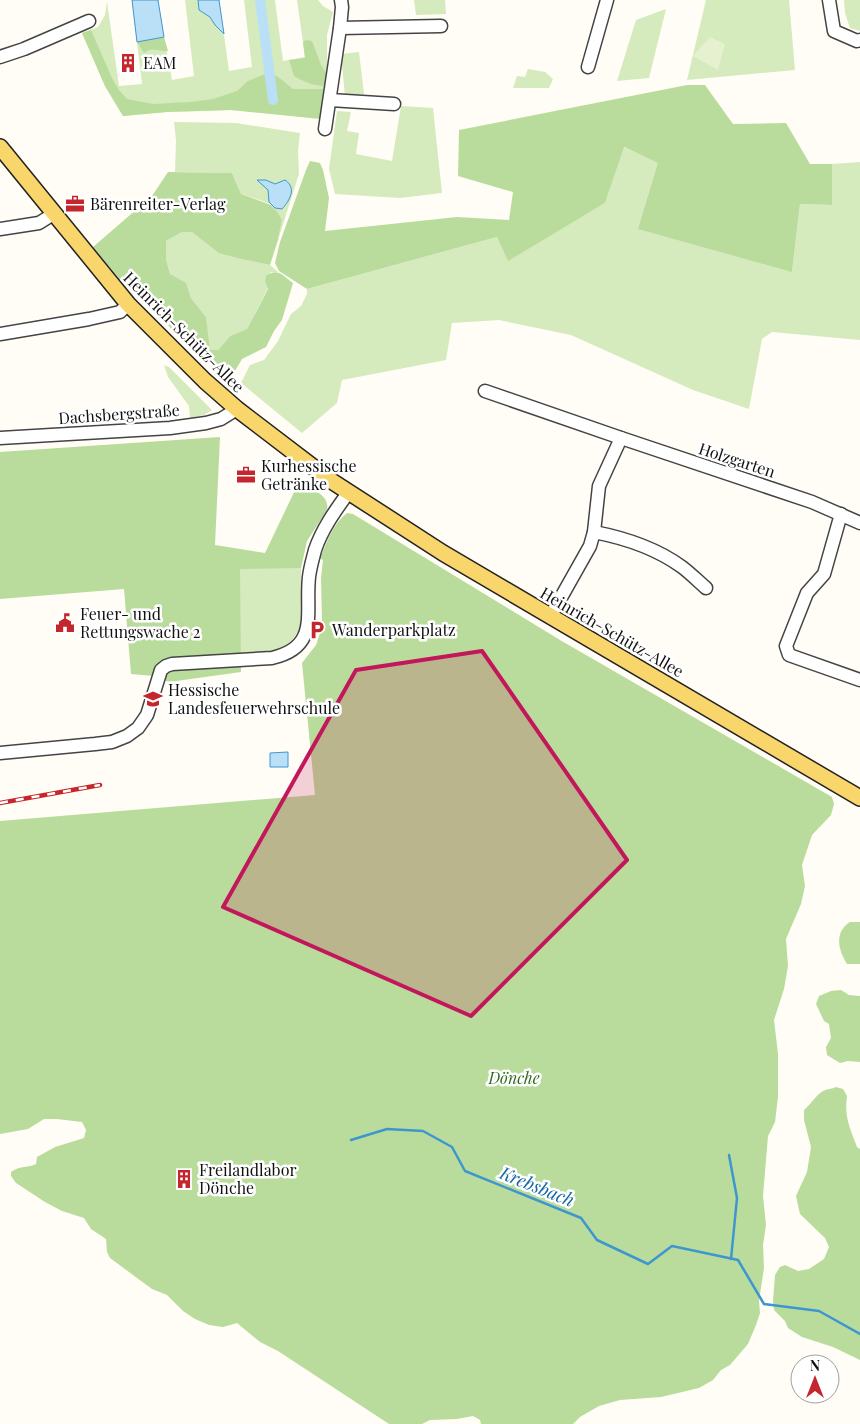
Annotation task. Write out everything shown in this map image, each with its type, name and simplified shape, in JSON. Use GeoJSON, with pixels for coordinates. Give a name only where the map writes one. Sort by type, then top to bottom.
{"type":"FeatureCollection","features":[{"type":"Feature","properties":{"kind":"main road","name":"Heinrich-Schütz-Allee"},"geometry":{"type":"LineString","coordinates":[[0,147],[128,304],[205,382],[237,409],[348,493],[443,553],[860,798]]}},
{"type":"Feature","properties":{"kind":"street"},"geometry":{"type":"LineString","coordinates":[[325,129],[340,28],[342,0]]}},
{"type":"Feature","properties":{"kind":"street"},"geometry":{"type":"LineString","coordinates":[[588,68],[607,0]]}},
{"type":"Feature","properties":{"kind":"street"},"geometry":{"type":"LineString","coordinates":[[829,0],[834,31],[857,41],[860,40]]}},
{"type":"Feature","properties":{"kind":"street"},"geometry":{"type":"LineString","coordinates":[[0,57],[24,49],[89,21]]}},
{"type":"Feature","properties":{"kind":"street"},"geometry":{"type":"LineString","coordinates":[[340,28],[441,26]]}},
{"type":"Feature","properties":{"kind":"street"},"geometry":{"type":"LineString","coordinates":[[330,100],[394,104]]}},
{"type":"Feature","properties":{"kind":"street"},"geometry":{"type":"LineString","coordinates":[[0,229],[39,223],[55,214]]}},
{"type":"Feature","properties":{"kind":"street"},"geometry":{"type":"LineString","coordinates":[[0,334],[90,320],[120,312],[128,304]]}},
{"type":"Feature","properties":{"kind":"street","name":"Holzgarten"},"geometry":{"type":"LineString","coordinates":[[485,391],[500,390],[622,438],[812,502],[860,523]]}},
{"type":"Feature","properties":{"kind":"street","name":"Dachsbergstraße"},"geometry":{"type":"LineString","coordinates":[[0,438],[206,423],[221,419],[237,409]]}},
{"type":"Feature","properties":{"kind":"street"},"geometry":{"type":"LineString","coordinates":[[550,617],[590,546],[594,532],[599,486],[622,438]]}},
{"type":"Feature","properties":{"kind":"street"},"geometry":{"type":"LineString","coordinates":[[0,753],[112,742],[127,736],[138,728],[147,715],[162,670],[166,666],[172,664],[272,658],[285,655],[296,648],[303,639],[307,629],[309,577],[316,549],[328,523],[348,493]]}},
{"type":"Feature","properties":{"kind":"street"},"geometry":{"type":"LineString","coordinates":[[841,514],[824,574],[807,594],[786,646],[789,655],[860,680]]}},
{"type":"Feature","properties":{"kind":"street"},"geometry":{"type":"LineString","coordinates":[[594,532],[613,536],[655,550],[682,567],[706,588]]}},
{"type":"Feature","properties":{"kind":"highlighted area"},"geometry":{"type":"Polygon","coordinates":[[[482,651],[627,860],[471,1016],[223,907],[356,670],[482,651]]]}},
{"type":"Feature","properties":{"kind":"green space"},"geometry":{"type":"Polygon","coordinates":[[[185,0],[198,0],[199,10],[210,17],[224,35],[229,71],[252,67],[244,0],[275,0],[283,61],[305,57],[297,0],[318,0],[323,6],[333,12],[327,35],[327,74],[322,119],[231,110],[167,112],[123,116],[105,86],[82,33],[98,27],[105,15],[107,2],[119,86],[142,84],[137,42],[164,37],[172,80],[194,76],[185,0]]]}},
{"type":"Feature","properties":{"kind":"green space"},"geometry":{"type":"Polygon","coordinates":[[[414,0],[445,0],[446,14],[416,15],[414,0]]]}},
{"type":"Feature","properties":{"kind":"green space"},"geometry":{"type":"Polygon","coordinates":[[[706,0],[789,0],[795,70],[687,80],[706,0]]]}},
{"type":"Feature","properties":{"kind":"green space"},"geometry":{"type":"Polygon","coordinates":[[[844,0],[860,0],[860,31],[850,28],[845,13],[844,0]]]}},
{"type":"Feature","properties":{"kind":"green space"},"geometry":{"type":"Polygon","coordinates":[[[666,9],[649,78],[617,81],[636,20],[666,9]]]}},
{"type":"Feature","properties":{"kind":"green space"},"geometry":{"type":"Polygon","coordinates":[[[91,30],[112,78],[127,99],[153,104],[213,99],[237,91],[248,81],[271,73],[293,89],[326,89],[321,119],[231,110],[167,112],[123,116],[105,86],[82,33],[91,30]]]}},
{"type":"Feature","properties":{"kind":"green space"},"geometry":{"type":"Polygon","coordinates":[[[164,37],[168,51],[153,50],[144,53],[137,42],[164,37]]]}},
{"type":"Feature","properties":{"kind":"green space"},"geometry":{"type":"Polygon","coordinates":[[[710,37],[725,44],[718,70],[693,56],[710,37]]]}},
{"type":"Feature","properties":{"kind":"green space"},"geometry":{"type":"Polygon","coordinates":[[[306,40],[312,41],[321,65],[327,74],[326,86],[309,83],[294,76],[289,60],[305,58],[303,42],[306,40]]]}},
{"type":"Feature","properties":{"kind":"green space"},"geometry":{"type":"Polygon","coordinates":[[[359,52],[364,94],[345,96],[341,54],[359,52]]]}},
{"type":"Feature","properties":{"kind":"green space"},"geometry":{"type":"Polygon","coordinates":[[[528,69],[545,72],[553,79],[549,88],[513,88],[517,76],[525,77],[528,69]]]}},
{"type":"Feature","properties":{"kind":"green space"},"geometry":{"type":"Polygon","coordinates":[[[687,85],[705,85],[733,124],[786,123],[810,164],[832,164],[832,205],[800,204],[792,272],[638,229],[658,163],[624,147],[605,203],[508,261],[497,237],[307,289],[279,271],[275,263],[280,242],[310,161],[320,163],[329,198],[325,231],[457,217],[509,220],[513,192],[458,176],[459,130],[687,85]]]}},
{"type":"Feature","properties":{"kind":"green space"},"geometry":{"type":"Polygon","coordinates":[[[401,106],[433,108],[442,193],[400,198],[335,194],[329,169],[337,111],[351,112],[347,131],[359,133],[356,154],[392,161],[401,106]]]}},
{"type":"Feature","properties":{"kind":"green space"},"geometry":{"type":"Polygon","coordinates":[[[174,122],[236,123],[300,133],[298,151],[299,174],[278,240],[282,220],[271,204],[241,194],[232,173],[175,172],[176,140],[174,122]]]}},
{"type":"Feature","properties":{"kind":"green space"},"geometry":{"type":"Polygon","coordinates":[[[623,147],[659,163],[792,272],[800,204],[832,205],[832,164],[860,162],[860,340],[772,332],[762,339],[749,409],[693,390],[571,335],[499,320],[452,323],[446,360],[342,380],[337,403],[302,433],[241,383],[250,365],[264,360],[278,341],[291,314],[301,306],[307,294],[307,289],[497,237],[508,260],[605,203],[623,147]]]}},
{"type":"Feature","properties":{"kind":"green space"},"geometry":{"type":"Polygon","coordinates":[[[168,172],[232,173],[241,194],[271,205],[282,220],[270,265],[219,253],[192,232],[182,232],[166,241],[166,259],[170,274],[186,283],[191,298],[206,317],[210,350],[218,350],[230,336],[247,329],[268,289],[265,282],[266,276],[277,272],[293,283],[282,320],[266,347],[242,359],[235,371],[227,375],[190,348],[123,283],[93,247],[152,196],[168,172]]]}},
{"type":"Feature","properties":{"kind":"green space"},"geometry":{"type":"Polygon","coordinates":[[[182,232],[192,232],[241,259],[270,265],[278,272],[271,272],[265,282],[268,288],[247,329],[230,336],[218,350],[209,350],[206,317],[191,298],[186,285],[170,274],[166,259],[166,241],[182,232]]]}},
{"type":"Feature","properties":{"kind":"green space"},"geometry":{"type":"Polygon","coordinates":[[[164,365],[169,367],[212,410],[204,415],[190,418],[189,406],[168,377],[164,365]]]}},
{"type":"Feature","properties":{"kind":"green space"},"geometry":{"type":"Polygon","coordinates":[[[220,437],[215,545],[265,553],[298,484],[323,496],[327,504],[327,510],[307,541],[301,568],[240,569],[241,672],[169,682],[154,676],[131,674],[124,589],[0,599],[0,452],[220,437]]]}},
{"type":"Feature","properties":{"kind":"green space","name":"Dönche"},"geometry":{"type":"Polygon","coordinates":[[[347,513],[353,514],[560,640],[832,797],[834,804],[831,815],[812,835],[802,865],[805,886],[801,904],[786,939],[788,966],[784,989],[774,1020],[778,1054],[778,1097],[775,1122],[768,1136],[763,1196],[766,1225],[763,1245],[764,1268],[759,1301],[760,1313],[748,1344],[730,1365],[721,1370],[713,1380],[699,1388],[661,1397],[620,1400],[599,1406],[580,1417],[573,1424],[481,1424],[480,1420],[473,1416],[457,1419],[430,1420],[422,1424],[389,1424],[278,1351],[260,1342],[237,1323],[223,1327],[209,1325],[195,1319],[183,1311],[167,1295],[152,1289],[110,1258],[107,1252],[106,1239],[91,1229],[84,1218],[62,1211],[45,1202],[16,1183],[11,1176],[11,1172],[21,1167],[36,1164],[37,1157],[55,1147],[84,1138],[86,1130],[82,1122],[44,1119],[28,1129],[0,1134],[0,821],[315,795],[302,663],[316,645],[320,633],[322,621],[321,578],[323,560],[320,558],[334,528],[347,513]]]}},
{"type":"Feature","properties":{"kind":"green space"},"geometry":{"type":"Polygon","coordinates":[[[240,568],[301,568],[301,619],[298,632],[289,644],[280,650],[240,654],[240,568]]]}},
{"type":"Feature","properties":{"kind":"green space"},"geometry":{"type":"Polygon","coordinates":[[[850,922],[860,922],[860,964],[847,964],[841,953],[840,936],[845,926],[850,922]]]}},
{"type":"Feature","properties":{"kind":"green space"},"geometry":{"type":"Polygon","coordinates":[[[841,990],[849,995],[860,996],[860,1062],[848,1061],[840,1063],[827,1055],[826,1047],[831,1038],[829,1024],[824,1021],[816,1004],[819,996],[831,991],[841,990]]]}},
{"type":"Feature","properties":{"kind":"green space"},"geometry":{"type":"Polygon","coordinates":[[[836,1087],[843,1089],[847,1096],[846,1110],[848,1122],[857,1147],[860,1149],[860,1360],[833,1347],[802,1337],[788,1328],[785,1321],[774,1310],[773,1301],[775,1275],[780,1267],[785,1265],[798,1271],[809,1269],[824,1259],[829,1247],[825,1238],[800,1214],[796,1196],[807,1172],[811,1147],[804,1120],[804,1110],[820,1093],[836,1087]]]}},
{"type":"Feature","properties":{"kind":"water"},"geometry":{"type":"Polygon","coordinates":[[[132,0],[158,0],[164,37],[137,42],[132,0]]]}},
{"type":"Feature","properties":{"kind":"water"},"geometry":{"type":"Polygon","coordinates":[[[198,0],[219,0],[224,34],[210,17],[199,10],[198,0]]]}},
{"type":"Feature","properties":{"kind":"water"},"geometry":{"type":"Polygon","coordinates":[[[257,180],[266,180],[275,184],[285,180],[289,183],[291,194],[288,202],[282,209],[275,208],[269,202],[268,190],[257,180]]]}},
{"type":"Feature","properties":{"kind":"water"},"geometry":{"type":"Polygon","coordinates":[[[288,752],[288,767],[270,767],[270,753],[288,752]]]}},
{"type":"Feature","properties":{"kind":"waterway"},"geometry":{"type":"LineString","coordinates":[[260,0],[273,100]]}},
{"type":"Feature","properties":{"kind":"waterway","name":"Krebsbach"},"geometry":{"type":"LineString","coordinates":[[351,1140],[387,1129],[423,1131],[452,1147],[465,1171],[581,1218],[597,1240],[648,1264],[672,1246],[738,1260],[764,1304],[819,1311],[860,1334]]}},
{"type":"Feature","properties":{"kind":"waterway"},"geometry":{"type":"LineString","coordinates":[[729,1155],[737,1198],[731,1259]]}},
{"type":"Feature","properties":{"kind":"railway"},"geometry":{"type":"LineString","coordinates":[[0,803],[100,785]]}},
{"type":"Feature","properties":{"kind":"place","name":"EAM"},"geometry":{"type":"Point","coordinates":[128,63]}},
{"type":"Feature","properties":{"kind":"place","name":"Bärenreiter-Verlag"},"geometry":{"type":"Point","coordinates":[75,204]}},
{"type":"Feature","properties":{"kind":"place","name":"Kurhessische Getränke"},"geometry":{"type":"Point","coordinates":[246,475]}},
{"type":"Feature","properties":{"kind":"place","name":"Feuer- und Rettungswache 2"},"geometry":{"type":"Point","coordinates":[65,623]}},
{"type":"Feature","properties":{"kind":"place","name":"Wanderparkplatz"},"geometry":{"type":"Point","coordinates":[317,630]}},
{"type":"Feature","properties":{"kind":"place","name":"Hessische Landesfeuerwehrschule"},"geometry":{"type":"Point","coordinates":[153,699]}},
{"type":"Feature","properties":{"kind":"place","name":"Freilandlabor Dönche"},"geometry":{"type":"Point","coordinates":[184,1179]}}]}
